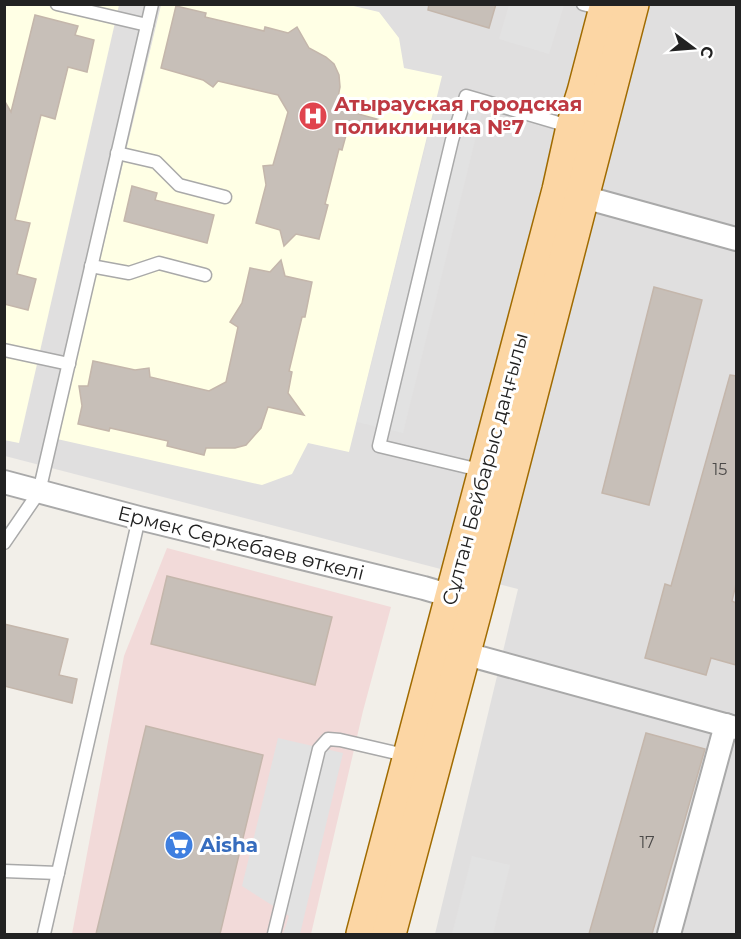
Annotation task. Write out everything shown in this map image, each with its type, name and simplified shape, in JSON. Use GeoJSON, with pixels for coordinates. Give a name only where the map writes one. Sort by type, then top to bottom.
{"type":"FeatureCollection","features":[{"type":"Feature","properties":{"kind":"main road","name":"Сұлтан Бейбарыс даңғылы"},"geometry":{"type":"LineString","coordinates":[[464,599],[484,471],[571,193],[573,127],[607,6]]}},
{"type":"Feature","properties":{"kind":"main road","name":"Сұлтан Бейбарыс даңғылы"},"geometry":{"type":"LineString","coordinates":[[389,934],[451,650],[571,193],[607,6]]}},
{"type":"Feature","properties":{"kind":"main road","name":"Сұлтан Бейбарыс даңғылы"},"geometry":{"type":"LineString","coordinates":[[363,934],[409,756],[451,650]]}},
{"type":"Feature","properties":{"kind":"street"},"geometry":{"type":"LineString","coordinates":[[571,193],[736,239]]}},
{"type":"Feature","properties":{"kind":"street","name":"Ермек Серкебаев өткелі"},"geometry":{"type":"LineString","coordinates":[[4,482],[464,599]]}},
{"type":"Feature","properties":{"kind":"street"},"geometry":{"type":"LineString","coordinates":[[451,650],[731,727],[669,934]]}},
{"type":"Feature","properties":{"kind":"lane"},"geometry":{"type":"LineString","coordinates":[[57,4],[147,26]]}},
{"type":"Feature","properties":{"kind":"lane"},"geometry":{"type":"LineString","coordinates":[[4,543],[39,492],[152,4]]}},
{"type":"Feature","properties":{"kind":"lane"},"geometry":{"type":"LineString","coordinates":[[484,471],[379,446],[452,140],[466,96],[573,127]]}},
{"type":"Feature","properties":{"kind":"lane"},"geometry":{"type":"LineString","coordinates":[[117,153],[156,162],[179,185],[225,197]]}},
{"type":"Feature","properties":{"kind":"lane"},"geometry":{"type":"LineString","coordinates":[[92,266],[129,273],[159,263],[205,275]]}},
{"type":"Feature","properties":{"kind":"lane"},"geometry":{"type":"LineString","coordinates":[[4,350],[69,364]]}},
{"type":"Feature","properties":{"kind":"lane"},"geometry":{"type":"LineString","coordinates":[[44,934],[139,518]]}},
{"type":"Feature","properties":{"kind":"lane"},"geometry":{"type":"LineString","coordinates":[[274,934],[320,748],[328,739],[340,740],[409,756]]}},
{"type":"Feature","properties":{"kind":"lane"},"geometry":{"type":"LineString","coordinates":[[4,871],[58,873]]}},
{"type":"Feature","properties":{"kind":"shaded area"},"geometry":{"type":"Polygon","coordinates":[[[345,4],[379,12],[399,38],[404,68],[442,76],[349,452],[308,443],[292,474],[262,485],[57,439],[161,5],[345,4]]]}},
{"type":"Feature","properties":{"kind":"shaded area"},"geometry":{"type":"Polygon","coordinates":[[[4,5],[736,5],[736,934],[435,934],[518,589],[5,456],[4,5]]]}},
{"type":"Feature","properties":{"kind":"shaded area"},"geometry":{"type":"Polygon","coordinates":[[[4,5],[119,5],[19,443],[4,440],[4,5]]]}},
{"type":"Feature","properties":{"kind":"shaded area"},"geometry":{"type":"Polygon","coordinates":[[[509,5],[564,5],[549,54],[499,39],[509,5]]]}},
{"type":"Feature","properties":{"kind":"shaded area"},"geometry":{"type":"Polygon","coordinates":[[[437,101],[482,112],[403,433],[357,422],[437,101]]]}},
{"type":"Feature","properties":{"kind":"shaded area"},"geometry":{"type":"Polygon","coordinates":[[[167,548],[391,607],[363,711],[311,934],[72,934],[124,656],[167,548]]]}},
{"type":"Feature","properties":{"kind":"shaded area"},"geometry":{"type":"Polygon","coordinates":[[[278,738],[343,753],[300,934],[283,934],[289,916],[242,886],[278,738]]]}},
{"type":"Feature","properties":{"kind":"shaded area"},"geometry":{"type":"Polygon","coordinates":[[[472,856],[510,865],[493,934],[452,934],[472,856]]]}},
{"type":"Feature","properties":{"kind":"building"},"geometry":{"type":"Polygon","coordinates":[[[429,4],[496,4],[489,28],[428,10],[429,4]]]}},
{"type":"Feature","properties":{"kind":"building"},"geometry":{"type":"Polygon","coordinates":[[[176,6],[206,13],[205,17],[264,31],[265,27],[288,33],[297,27],[309,48],[334,64],[339,75],[340,87],[336,108],[377,119],[348,128],[342,150],[339,149],[319,239],[296,234],[284,246],[280,230],[256,223],[266,185],[263,166],[273,165],[288,112],[278,95],[218,81],[213,87],[203,80],[161,68],[176,6]]]}},
{"type":"Feature","properties":{"kind":"building"},"geometry":{"type":"Polygon","coordinates":[[[35,15],[78,26],[75,35],[94,40],[87,72],[68,67],[55,119],[41,115],[15,220],[30,223],[17,274],[36,279],[28,310],[4,304],[4,100],[11,112],[35,15]]]}},
{"type":"Feature","properties":{"kind":"building"},"geometry":{"type":"Polygon","coordinates":[[[132,186],[157,193],[155,200],[214,215],[207,243],[124,221],[132,186]]]}},
{"type":"Feature","properties":{"kind":"building"},"geometry":{"type":"Polygon","coordinates":[[[281,260],[285,276],[312,282],[305,317],[302,317],[289,371],[292,372],[288,393],[304,415],[268,407],[261,428],[246,445],[235,448],[206,448],[204,455],[167,446],[168,441],[110,428],[109,431],[78,424],[82,406],[79,386],[88,386],[93,361],[135,370],[149,368],[150,377],[209,391],[226,382],[238,327],[230,322],[242,303],[250,268],[270,272],[281,260]]]}},
{"type":"Feature","properties":{"kind":"building"},"geometry":{"type":"Polygon","coordinates":[[[654,287],[702,300],[649,505],[602,493],[654,287]]]}},
{"type":"Feature","properties":{"kind":"building"},"geometry":{"type":"Polygon","coordinates":[[[730,375],[736,376],[736,584],[732,601],[736,603],[736,665],[711,658],[706,675],[645,658],[665,584],[671,586],[730,375]]]}},
{"type":"Feature","properties":{"kind":"building"},"geometry":{"type":"Polygon","coordinates":[[[167,576],[332,617],[315,685],[151,644],[167,576]]]}},
{"type":"Feature","properties":{"kind":"building"},"geometry":{"type":"Polygon","coordinates":[[[4,624],[68,639],[59,675],[77,679],[72,703],[4,686],[4,624]]]}},
{"type":"Feature","properties":{"kind":"building","name":"Aisha"},"geometry":{"type":"Polygon","coordinates":[[[146,726],[263,755],[220,934],[96,934],[146,726]]]}},
{"type":"Feature","properties":{"kind":"building"},"geometry":{"type":"Polygon","coordinates":[[[646,733],[705,749],[652,934],[589,934],[646,733]]]}},
{"type":"Feature","properties":{"kind":"place","name":"Атырауская городская поликлиника №7"},"geometry":{"type":"Point","coordinates":[313,116]}},
{"type":"Feature","properties":{"kind":"place","name":"Aisha"},"geometry":{"type":"Point","coordinates":[179,845]}}]}
